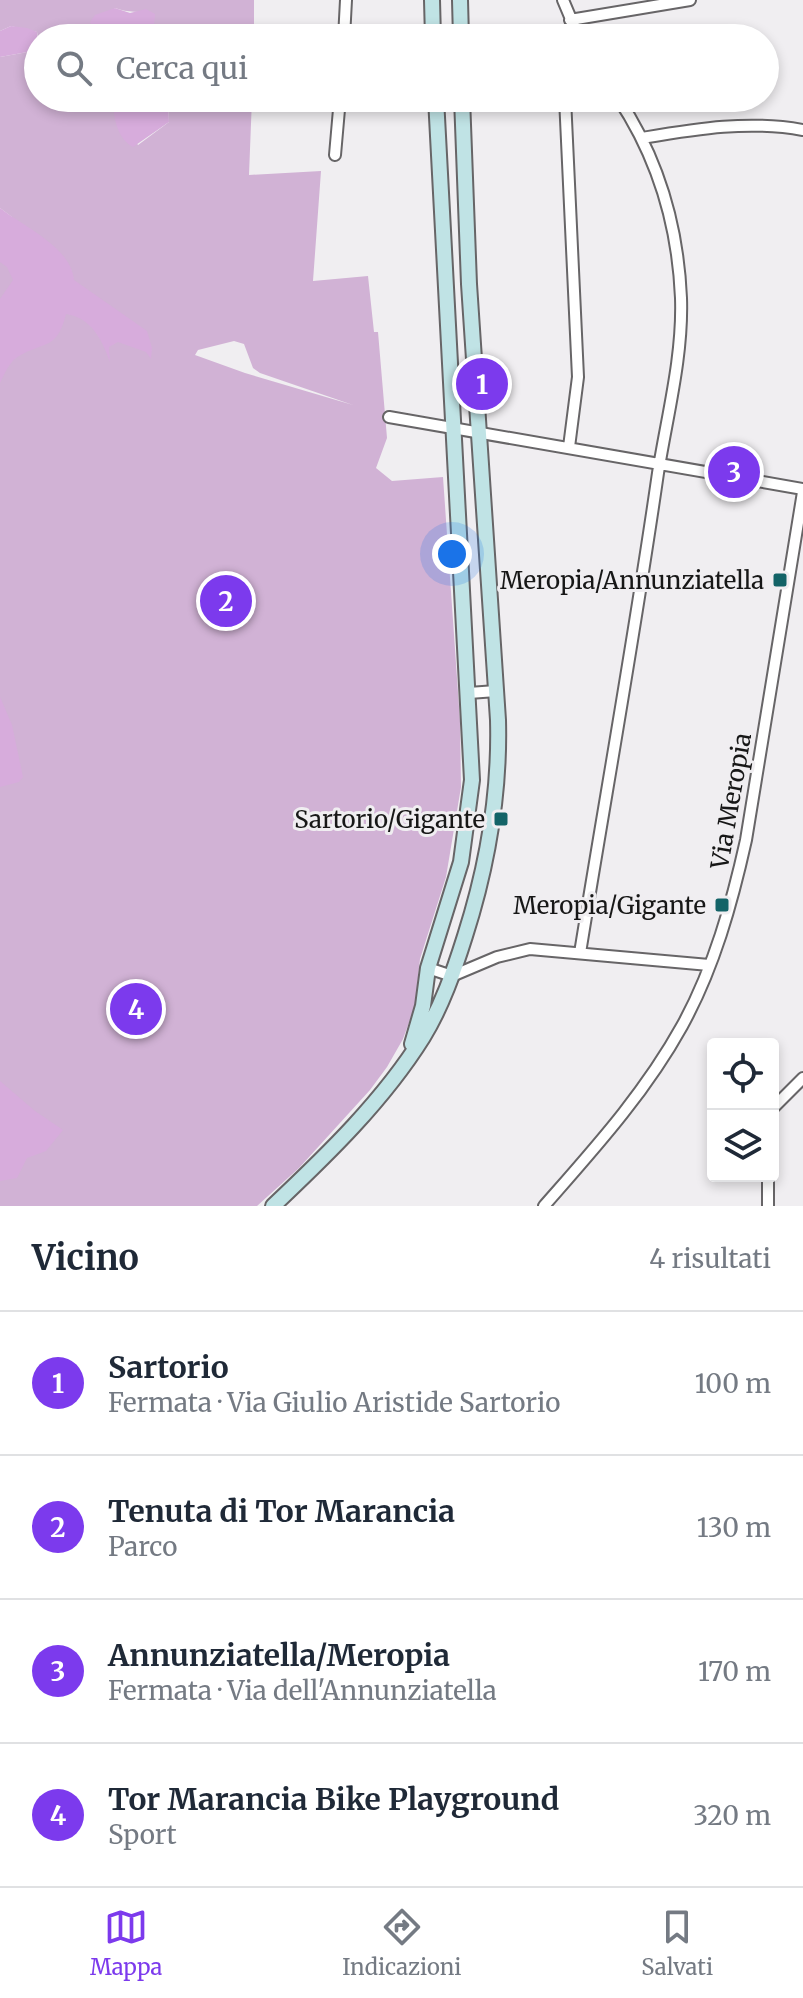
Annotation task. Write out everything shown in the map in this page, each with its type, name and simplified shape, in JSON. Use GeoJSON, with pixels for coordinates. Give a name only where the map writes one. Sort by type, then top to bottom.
{"type":"FeatureCollection","features":[{"type":"Feature","properties":{"kind":"street"},"geometry":{"type":"LineString","coordinates":[[345,24],[346,0]]}},
{"type":"Feature","properties":{"kind":"street"},"geometry":{"type":"LineString","coordinates":[[432,0],[433,24]]}},
{"type":"Feature","properties":{"kind":"street"},"geometry":{"type":"LineString","coordinates":[[460,0],[461,24]]}},
{"type":"Feature","properties":{"kind":"street"},"geometry":{"type":"LineString","coordinates":[[563,0],[572,24]]}},
{"type":"Feature","properties":{"kind":"street"},"geometry":{"type":"LineString","coordinates":[[570,20],[690,0]]}},
{"type":"Feature","properties":{"kind":"street"},"geometry":{"type":"LineString","coordinates":[[335,155],[339,112]]}},
{"type":"Feature","properties":{"kind":"street"},"geometry":{"type":"LineString","coordinates":[[409,1056],[423,1006],[428,968],[454,888],[466,835],[472,780],[437,112]]}},
{"type":"Feature","properties":{"kind":"street"},"geometry":{"type":"LineString","coordinates":[[273,1206],[365,1114],[433,1019],[452,976],[480,890],[491,842],[498,778],[496,691],[469,284],[463,112]]}},
{"type":"Feature","properties":{"kind":"street"},"geometry":{"type":"LineString","coordinates":[[566,112],[578,377],[569,447]]}},
{"type":"Feature","properties":{"kind":"street"},"geometry":{"type":"LineString","coordinates":[[580,953],[660,464],[676,360],[681,298],[669,213],[642,138],[626,112]]}},
{"type":"Feature","properties":{"kind":"street"},"geometry":{"type":"LineString","coordinates":[[642,138],[737,125],[803,130]]}},
{"type":"Feature","properties":{"kind":"street"},"geometry":{"type":"LineString","coordinates":[[389,417],[803,491]]}},
{"type":"Feature","properties":{"kind":"street","name":"Via Meropia"},"geometry":{"type":"LineString","coordinates":[[544,1206],[645,1084],[681,1027],[728,913],[746,840],[803,491]]}},
{"type":"Feature","properties":{"kind":"street"},"geometry":{"type":"LineString","coordinates":[[469,693],[496,691]]}},
{"type":"Feature","properties":{"kind":"street"},"geometry":{"type":"LineString","coordinates":[[428,968],[452,976],[519,950],[542,949],[709,965]]}},
{"type":"Feature","properties":{"kind":"street"},"geometry":{"type":"LineString","coordinates":[[779,1102],[803,1078]]}},
{"type":"Feature","properties":{"kind":"street"},"geometry":{"type":"LineString","coordinates":[[768,1182],[768,1206]]}},
{"type":"Feature","properties":{"kind":"shaded area"},"geometry":{"type":"Polygon","coordinates":[[[0,0],[254,0],[254,24],[154,24],[154,14],[115,8],[97,24],[24,24],[24,29],[11,26],[0,31],[0,0]]]}},
{"type":"Feature","properties":{"kind":"shaded area"},"geometry":{"type":"Polygon","coordinates":[[[115,8],[130,13],[146,9],[155,14],[154,24],[91,24],[95,15],[115,8]]]}},
{"type":"Feature","properties":{"kind":"shaded area"},"geometry":{"type":"Polygon","coordinates":[[[11,26],[24,28],[24,53],[0,57],[0,31],[11,26]]]}},
{"type":"Feature","properties":{"kind":"shaded area"},"geometry":{"type":"Polygon","coordinates":[[[24,53],[24,112],[116,112],[138,145],[169,122],[169,112],[251,112],[249,175],[321,171],[313,281],[368,276],[374,332],[378,332],[387,438],[376,468],[392,481],[443,477],[460,721],[461,787],[446,877],[420,959],[415,1006],[403,1039],[370,1090],[299,1168],[257,1206],[0,1206],[0,226],[12,217],[0,208],[0,57],[24,53]],[[234,341],[198,350],[195,355],[353,405],[260,373],[253,368],[244,344],[234,341]]]}},
{"type":"Feature","properties":{"kind":"shaded area"},"geometry":{"type":"Polygon","coordinates":[[[114,112],[169,112],[169,122],[133,147],[123,138],[114,112]]]}},
{"type":"Feature","properties":{"kind":"shaded area"},"geometry":{"type":"Polygon","coordinates":[[[0,208],[56,248],[71,268],[74,280],[147,331],[152,348],[151,359],[146,352],[118,342],[109,347],[110,362],[89,325],[66,314],[59,334],[49,343],[16,358],[0,383],[0,299],[13,280],[7,267],[0,262],[0,208]]]}},
{"type":"Feature","properties":{"kind":"shaded area"},"geometry":{"type":"Polygon","coordinates":[[[0,697],[12,725],[23,777],[19,782],[0,787],[0,697]]]}},
{"type":"Feature","properties":{"kind":"shaded area"},"geometry":{"type":"Polygon","coordinates":[[[0,1081],[63,1130],[46,1151],[27,1158],[17,1178],[0,1181],[0,1081]]]}},
{"type":"Feature","properties":{"kind":"place","name":"Sartorio"},"geometry":{"type":"Point","coordinates":[482,384]}},
{"type":"Feature","properties":{"kind":"place","name":"Annunziatella/Meropia"},"geometry":{"type":"Point","coordinates":[734,472]}},
{"type":"Feature","properties":{"kind":"place","name":"Meropia/Annunziatella"},"geometry":{"type":"Point","coordinates":[780,580]}},
{"type":"Feature","properties":{"kind":"place","name":"Tenuta di Tor Marancia"},"geometry":{"type":"Point","coordinates":[226,601]}},
{"type":"Feature","properties":{"kind":"place","name":"Sartorio/Gigante"},"geometry":{"type":"Point","coordinates":[501,819]}},
{"type":"Feature","properties":{"kind":"place","name":"Meropia/Gigante"},"geometry":{"type":"Point","coordinates":[722,905]}},
{"type":"Feature","properties":{"kind":"place","name":"Tor Marancia Bike Playground"},"geometry":{"type":"Point","coordinates":[136,1009]}}]}
